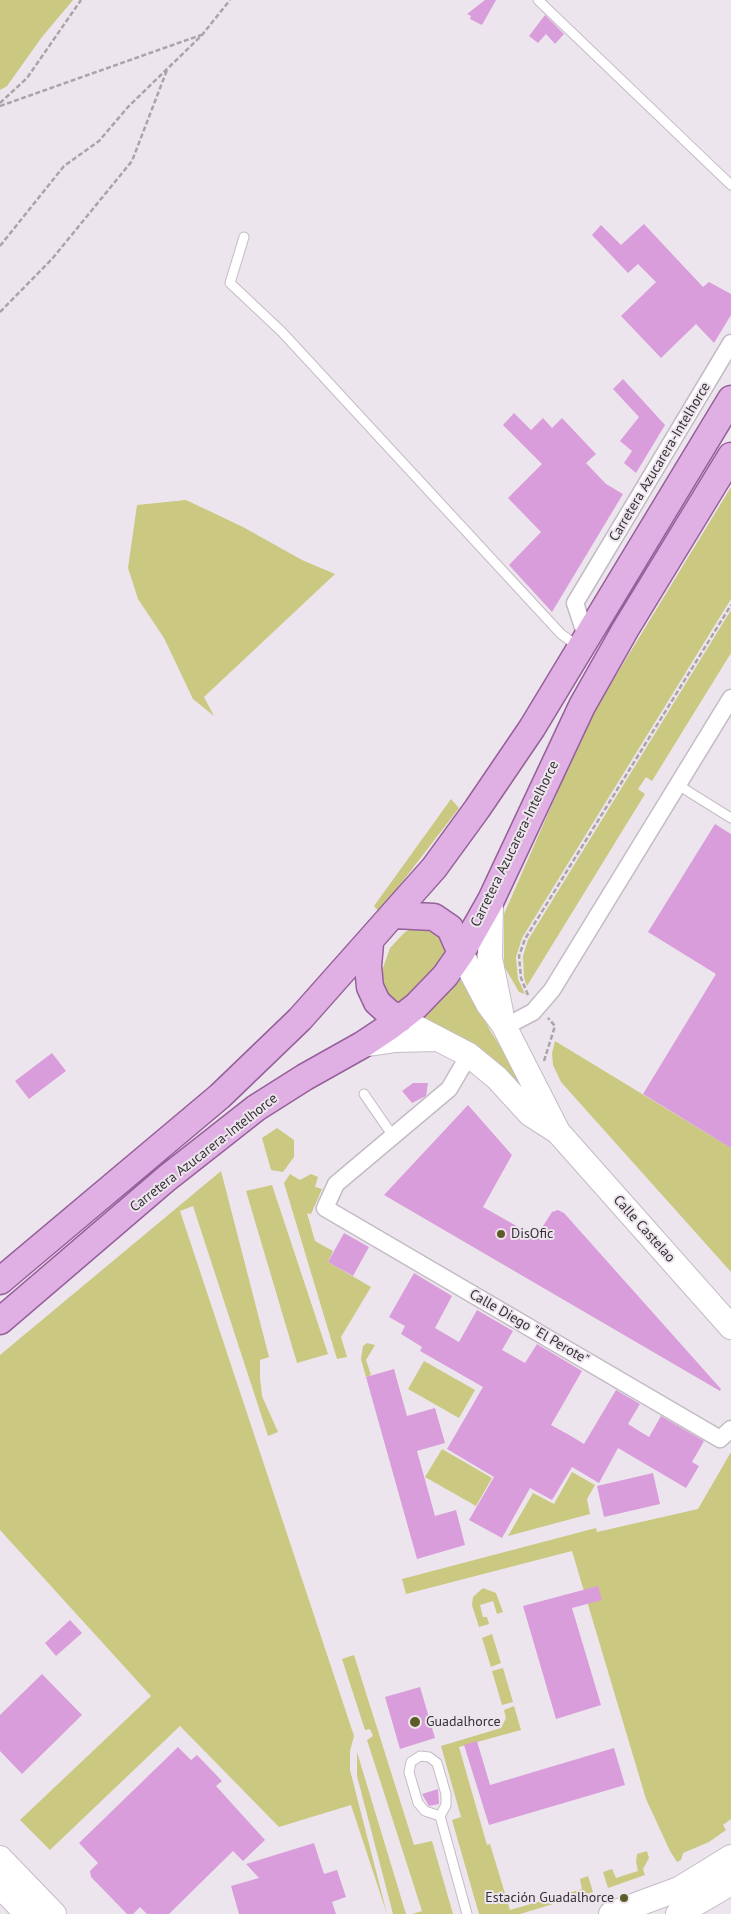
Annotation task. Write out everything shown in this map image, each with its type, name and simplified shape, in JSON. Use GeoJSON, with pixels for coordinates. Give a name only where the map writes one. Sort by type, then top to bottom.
{"type":"FeatureCollection","features":[{"type":"Feature","properties":{"kind":"main road","name":"Carretera Azucarera-Intelhorce"},"geometry":{"type":"LineString","coordinates":[[0,1282],[220,1096],[300,1019],[434,868],[532,728],[731,399]]}},
{"type":"Feature","properties":{"kind":"main road","name":"Carretera Azucarera-Intelhorce"},"geometry":{"type":"LineString","coordinates":[[0,1322],[166,1178],[256,1108],[305,1077],[362,1045],[400,1019],[445,976],[461,953],[491,900],[582,706],[624,630],[731,456]]}},
{"type":"Feature","properties":{"kind":"main road"},"geometry":{"type":"LineString","coordinates":[[491,900],[490,958],[503,1024]]}},
{"type":"Feature","properties":{"kind":"main road"},"geometry":{"type":"LineString","coordinates":[[394,915],[434,917],[450,928],[461,953]]}},
{"type":"Feature","properties":{"kind":"main road"},"geometry":{"type":"LineString","coordinates":[[370,942],[368,966],[370,987],[376,1002],[400,1019]]}},
{"type":"Feature","properties":{"kind":"main road","name":"Calle Castelao"},"geometry":{"type":"LineString","coordinates":[[461,953],[488,1004],[503,1024],[558,1132],[731,1327]]}},
{"type":"Feature","properties":{"kind":"main road","name":"Calle Castelao"},"geometry":{"type":"LineString","coordinates":[[400,1019],[469,1055],[497,1078],[530,1114],[558,1132]]}},
{"type":"Feature","properties":{"kind":"main road"},"geometry":{"type":"LineString","coordinates":[[362,1045],[396,1040],[439,1040]]}},
{"type":"Feature","properties":{"kind":"main road"},"geometry":{"type":"LineString","coordinates":[[611,1914],[679,1889],[731,1857]]}},
{"type":"Feature","properties":{"kind":"main road"},"geometry":{"type":"LineString","coordinates":[[2,1872],[27,1914]]}},
{"type":"Feature","properties":{"kind":"main road"},"geometry":{"type":"LineString","coordinates":[[2,1872],[54,1914]]}},
{"type":"Feature","properties":{"kind":"main road"},"geometry":{"type":"LineString","coordinates":[[678,1914],[731,1883]]}},
{"type":"Feature","properties":{"kind":"street","name":"Carretera Azucarera-Intelhorce"},"geometry":{"type":"LineString","coordinates":[[583,642],[575,603],[731,343]]}},
{"type":"Feature","properties":{"kind":"street"},"geometry":{"type":"LineString","coordinates":[[503,1024],[516,1021],[533,1012],[552,990],[731,698]]}},
{"type":"Feature","properties":{"kind":"street"},"geometry":{"type":"LineString","coordinates":[[393,1136],[449,1089],[469,1055]]}},
{"type":"Feature","properties":{"kind":"street","name":"Calle Diego \"El Perote\""},"geometry":{"type":"LineString","coordinates":[[393,1136],[336,1184],[325,1208],[720,1439],[731,1429]]}},
{"type":"Feature","properties":{"kind":"lane"},"geometry":{"type":"LineString","coordinates":[[538,0],[731,185]]}},
{"type":"Feature","properties":{"kind":"lane"},"geometry":{"type":"LineString","coordinates":[[244,237],[230,283],[289,339],[561,634],[583,642]]}},
{"type":"Feature","properties":{"kind":"lane"},"geometry":{"type":"LineString","coordinates":[[678,785],[731,818]]}},
{"type":"Feature","properties":{"kind":"lane"},"geometry":{"type":"LineString","coordinates":[[364,1094],[393,1136]]}},
{"type":"Feature","properties":{"kind":"lane"},"geometry":{"type":"LineString","coordinates":[[440,1816],[425,1811],[418,1802],[409,1772],[412,1762],[420,1756],[429,1757],[437,1764],[446,1794],[446,1805],[440,1816],[467,1914]]}},
{"type":"Feature","properties":{"kind":"path"},"geometry":{"type":"LineString","coordinates":[[0,105],[27,78],[81,0]]}},
{"type":"Feature","properties":{"kind":"path"},"geometry":{"type":"LineString","coordinates":[[0,246],[64,166],[99,141],[128,107],[202,35],[230,0]]}},
{"type":"Feature","properties":{"kind":"path"},"geometry":{"type":"LineString","coordinates":[[0,105],[202,35]]}},
{"type":"Feature","properties":{"kind":"path"},"geometry":{"type":"LineString","coordinates":[[0,312],[52,259],[132,161],[167,69]]}},
{"type":"Feature","properties":{"kind":"shaded area"},"geometry":{"type":"Polygon","coordinates":[[[0,0],[73,0],[42,37],[7,86],[0,90],[0,0]]]}},
{"type":"Feature","properties":{"kind":"shaded area"},"geometry":{"type":"Polygon","coordinates":[[[731,487],[731,599],[522,938],[516,957],[518,979],[525,994],[519,992],[504,966],[504,914],[590,718],[731,487]]]}},
{"type":"Feature","properties":{"kind":"shaded area"},"geometry":{"type":"Polygon","coordinates":[[[186,500],[243,527],[302,560],[335,574],[204,697],[214,716],[193,699],[164,638],[138,599],[128,568],[137,505],[186,500]]]}},
{"type":"Feature","properties":{"kind":"shaded area"},"geometry":{"type":"Polygon","coordinates":[[[731,610],[731,653],[652,781],[646,777],[638,789],[645,794],[527,986],[524,978],[523,956],[528,940],[731,610]]]}},
{"type":"Feature","properties":{"kind":"shaded area"},"geometry":{"type":"Polygon","coordinates":[[[451,799],[459,808],[379,912],[374,906],[451,799]]]}},
{"type":"Feature","properties":{"kind":"shaded area"},"geometry":{"type":"Polygon","coordinates":[[[413,927],[424,927],[443,936],[448,952],[428,977],[400,1004],[389,999],[381,986],[383,968],[390,948],[404,933],[413,927]]]}},
{"type":"Feature","properties":{"kind":"shaded area"},"geometry":{"type":"Polygon","coordinates":[[[463,977],[491,1032],[530,1093],[421,1020],[463,977]]]}},
{"type":"Feature","properties":{"kind":"shaded area"},"geometry":{"type":"Polygon","coordinates":[[[555,1041],[731,1148],[731,1272],[561,1082],[553,1065],[552,1053],[555,1041]]]}},
{"type":"Feature","properties":{"kind":"shaded area"},"geometry":{"type":"Polygon","coordinates":[[[277,1128],[294,1140],[294,1157],[283,1172],[271,1170],[262,1138],[277,1128]]]}},
{"type":"Feature","properties":{"kind":"shaded area"},"geometry":{"type":"Polygon","coordinates":[[[221,1171],[269,1357],[260,1360],[262,1396],[278,1432],[268,1436],[193,1206],[180,1211],[354,1736],[350,1751],[350,1770],[387,1914],[351,1805],[279,1827],[180,1726],[50,1850],[20,1820],[151,1696],[0,1530],[0,1355],[221,1171]]]}},
{"type":"Feature","properties":{"kind":"shaded area"},"geometry":{"type":"Polygon","coordinates":[[[290,1174],[300,1180],[311,1174],[318,1177],[315,1187],[322,1189],[311,1214],[307,1213],[315,1241],[333,1251],[328,1262],[371,1287],[341,1337],[347,1357],[337,1359],[284,1183],[290,1174]]]}},
{"type":"Feature","properties":{"kind":"shaded area"},"geometry":{"type":"Polygon","coordinates":[[[272,1185],[328,1354],[297,1363],[246,1191],[272,1185]]]}},
{"type":"Feature","properties":{"kind":"shaded area"},"geometry":{"type":"Polygon","coordinates":[[[367,1343],[375,1345],[366,1360],[371,1375],[366,1377],[361,1359],[363,1346],[367,1343]]]}},
{"type":"Feature","properties":{"kind":"shaded area"},"geometry":{"type":"Polygon","coordinates":[[[424,1361],[475,1390],[459,1418],[408,1389],[424,1361]]]}},
{"type":"Feature","properties":{"kind":"shaded area"},"geometry":{"type":"Polygon","coordinates":[[[442,1449],[492,1478],[476,1506],[425,1477],[442,1449]]]}},
{"type":"Feature","properties":{"kind":"shaded area"},"geometry":{"type":"Polygon","coordinates":[[[731,1452],[731,1819],[723,1825],[726,1830],[709,1842],[683,1853],[681,1860],[677,1862],[646,1799],[572,1551],[406,1594],[402,1579],[596,1528],[597,1532],[698,1509],[731,1452]]]}},
{"type":"Feature","properties":{"kind":"shaded area"},"geometry":{"type":"Polygon","coordinates":[[[572,1472],[595,1485],[587,1499],[590,1514],[508,1536],[533,1493],[554,1504],[572,1472]]]}},
{"type":"Feature","properties":{"kind":"shaded area"},"geometry":{"type":"Polygon","coordinates":[[[483,1588],[496,1593],[503,1612],[497,1614],[493,1601],[480,1605],[483,1617],[487,1617],[489,1624],[479,1627],[472,1605],[473,1597],[483,1588]]]}},
{"type":"Feature","properties":{"kind":"shaded area"},"geometry":{"type":"Polygon","coordinates":[[[492,1634],[501,1663],[491,1667],[482,1638],[492,1634]]]}},
{"type":"Feature","properties":{"kind":"shaded area"},"geometry":{"type":"Polygon","coordinates":[[[354,1655],[414,1845],[432,1841],[453,1914],[412,1914],[422,1911],[367,1740],[373,1736],[370,1729],[365,1730],[342,1659],[354,1655]]]}},
{"type":"Feature","properties":{"kind":"shaded area"},"geometry":{"type":"Polygon","coordinates":[[[503,1668],[513,1702],[502,1705],[492,1671],[503,1668]]]}},
{"type":"Feature","properties":{"kind":"shaded area"},"geometry":{"type":"Polygon","coordinates":[[[514,1706],[521,1730],[459,1747],[487,1845],[490,1844],[510,1910],[582,1889],[580,1879],[588,1876],[593,1892],[520,1914],[479,1914],[452,1820],[461,1817],[441,1746],[501,1728],[506,1718],[504,1710],[514,1706]]]}},
{"type":"Feature","properties":{"kind":"shaded area"},"geometry":{"type":"Polygon","coordinates":[[[357,1752],[406,1914],[393,1914],[357,1776],[357,1752]]]}},
{"type":"Feature","properties":{"kind":"shaded area"},"geometry":{"type":"Polygon","coordinates":[[[647,1851],[649,1858],[643,1869],[645,1875],[608,1888],[603,1872],[612,1869],[616,1878],[638,1871],[637,1854],[647,1851]]]}},
{"type":"Feature","properties":{"kind":"building"},"geometry":{"type":"Polygon","coordinates":[[[485,0],[496,0],[482,25],[470,19],[471,16],[467,14],[485,0]]]}},
{"type":"Feature","properties":{"kind":"building"},"geometry":{"type":"Polygon","coordinates":[[[545,15],[564,34],[555,44],[546,34],[538,43],[529,36],[545,15]]]}},
{"type":"Feature","properties":{"kind":"building"},"geometry":{"type":"Polygon","coordinates":[[[644,224],[703,287],[709,282],[731,294],[731,315],[714,343],[696,324],[661,358],[621,316],[656,282],[638,264],[628,273],[592,235],[601,225],[621,245],[644,224]]]}},
{"type":"Feature","properties":{"kind":"building"},"geometry":{"type":"Polygon","coordinates":[[[623,379],[665,425],[636,473],[624,463],[632,451],[620,441],[639,417],[613,389],[623,379]]]}},
{"type":"Feature","properties":{"kind":"building"},"geometry":{"type":"Polygon","coordinates":[[[514,413],[531,430],[543,418],[552,428],[562,418],[596,454],[586,463],[606,484],[623,494],[552,612],[509,565],[541,532],[508,498],[542,464],[503,425],[514,413]]]}},
{"type":"Feature","properties":{"kind":"building"},"geometry":{"type":"Polygon","coordinates":[[[715,824],[731,834],[731,1148],[643,1094],[716,974],[648,932],[715,824]]]}},
{"type":"Feature","properties":{"kind":"building"},"geometry":{"type":"Polygon","coordinates":[[[52,1053],[66,1071],[29,1099],[15,1081],[52,1053]]]}},
{"type":"Feature","properties":{"kind":"building"},"geometry":{"type":"Polygon","coordinates":[[[413,1083],[428,1083],[426,1096],[412,1103],[402,1091],[413,1083]]]}},
{"type":"Feature","properties":{"kind":"building"},"geometry":{"type":"Polygon","coordinates":[[[468,1105],[512,1155],[483,1207],[536,1237],[552,1212],[558,1210],[564,1213],[721,1389],[720,1391],[384,1195],[468,1105]]]}},
{"type":"Feature","properties":{"kind":"building"},"geometry":{"type":"Polygon","coordinates":[[[344,1233],[369,1247],[353,1276],[328,1262],[344,1233]]]}},
{"type":"Feature","properties":{"kind":"building"},"geometry":{"type":"Polygon","coordinates":[[[414,1273],[452,1296],[435,1328],[459,1342],[477,1310],[513,1331],[502,1350],[525,1363],[537,1344],[582,1371],[551,1425],[584,1444],[616,1390],[640,1404],[628,1424],[649,1437],[661,1416],[704,1441],[692,1462],[699,1466],[686,1488],[618,1448],[599,1483],[572,1467],[552,1500],[530,1488],[502,1538],[469,1520],[494,1477],[447,1449],[483,1387],[420,1351],[422,1347],[401,1334],[405,1326],[389,1317],[414,1273]]]}},
{"type":"Feature","properties":{"kind":"building"},"geometry":{"type":"Polygon","coordinates":[[[394,1369],[407,1416],[435,1408],[445,1443],[417,1451],[435,1516],[456,1510],[465,1545],[417,1559],[366,1377],[394,1369]]]}},
{"type":"Feature","properties":{"kind":"building"},"geometry":{"type":"Polygon","coordinates":[[[653,1473],[660,1504],[604,1517],[597,1486],[653,1473]]]}},
{"type":"Feature","properties":{"kind":"building"},"geometry":{"type":"Polygon","coordinates":[[[598,1586],[602,1600],[572,1608],[601,1705],[556,1719],[523,1606],[598,1586]]]}},
{"type":"Feature","properties":{"kind":"building"},"geometry":{"type":"Polygon","coordinates":[[[70,1620],[82,1633],[56,1656],[45,1643],[70,1620]]]}},
{"type":"Feature","properties":{"kind":"building"},"geometry":{"type":"Polygon","coordinates":[[[42,1674],[82,1715],[22,1774],[0,1751],[0,1715],[42,1674]]]}},
{"type":"Feature","properties":{"kind":"building"},"geometry":{"type":"Polygon","coordinates":[[[420,1687],[435,1738],[400,1749],[385,1697],[420,1687]]]}},
{"type":"Feature","properties":{"kind":"building"},"geometry":{"type":"Polygon","coordinates":[[[477,1741],[490,1785],[614,1748],[625,1785],[489,1825],[464,1745],[477,1741]]]}},
{"type":"Feature","properties":{"kind":"building"},"geometry":{"type":"Polygon","coordinates":[[[178,1747],[191,1760],[197,1755],[222,1781],[216,1786],[265,1840],[243,1861],[233,1851],[169,1914],[147,1914],[140,1907],[133,1914],[127,1914],[91,1877],[90,1871],[98,1863],[79,1843],[178,1747]]]}},
{"type":"Feature","properties":{"kind":"building"},"geometry":{"type":"Polygon","coordinates":[[[438,1789],[439,1804],[429,1806],[422,1794],[438,1789]]]}},
{"type":"Feature","properties":{"kind":"building"},"geometry":{"type":"Polygon","coordinates":[[[314,1843],[324,1874],[337,1870],[346,1897],[332,1902],[336,1914],[239,1914],[231,1886],[259,1878],[246,1864],[314,1843]]]}},
{"type":"Feature","properties":{"kind":"place","name":"DisOfic"},"geometry":{"type":"Point","coordinates":[501,1234]}},
{"type":"Feature","properties":{"kind":"place","name":"Guadalhorce"},"geometry":{"type":"Point","coordinates":[415,1722]}},
{"type":"Feature","properties":{"kind":"place","name":"Estación Guadalhorce"},"geometry":{"type":"Point","coordinates":[624,1898]}}]}
